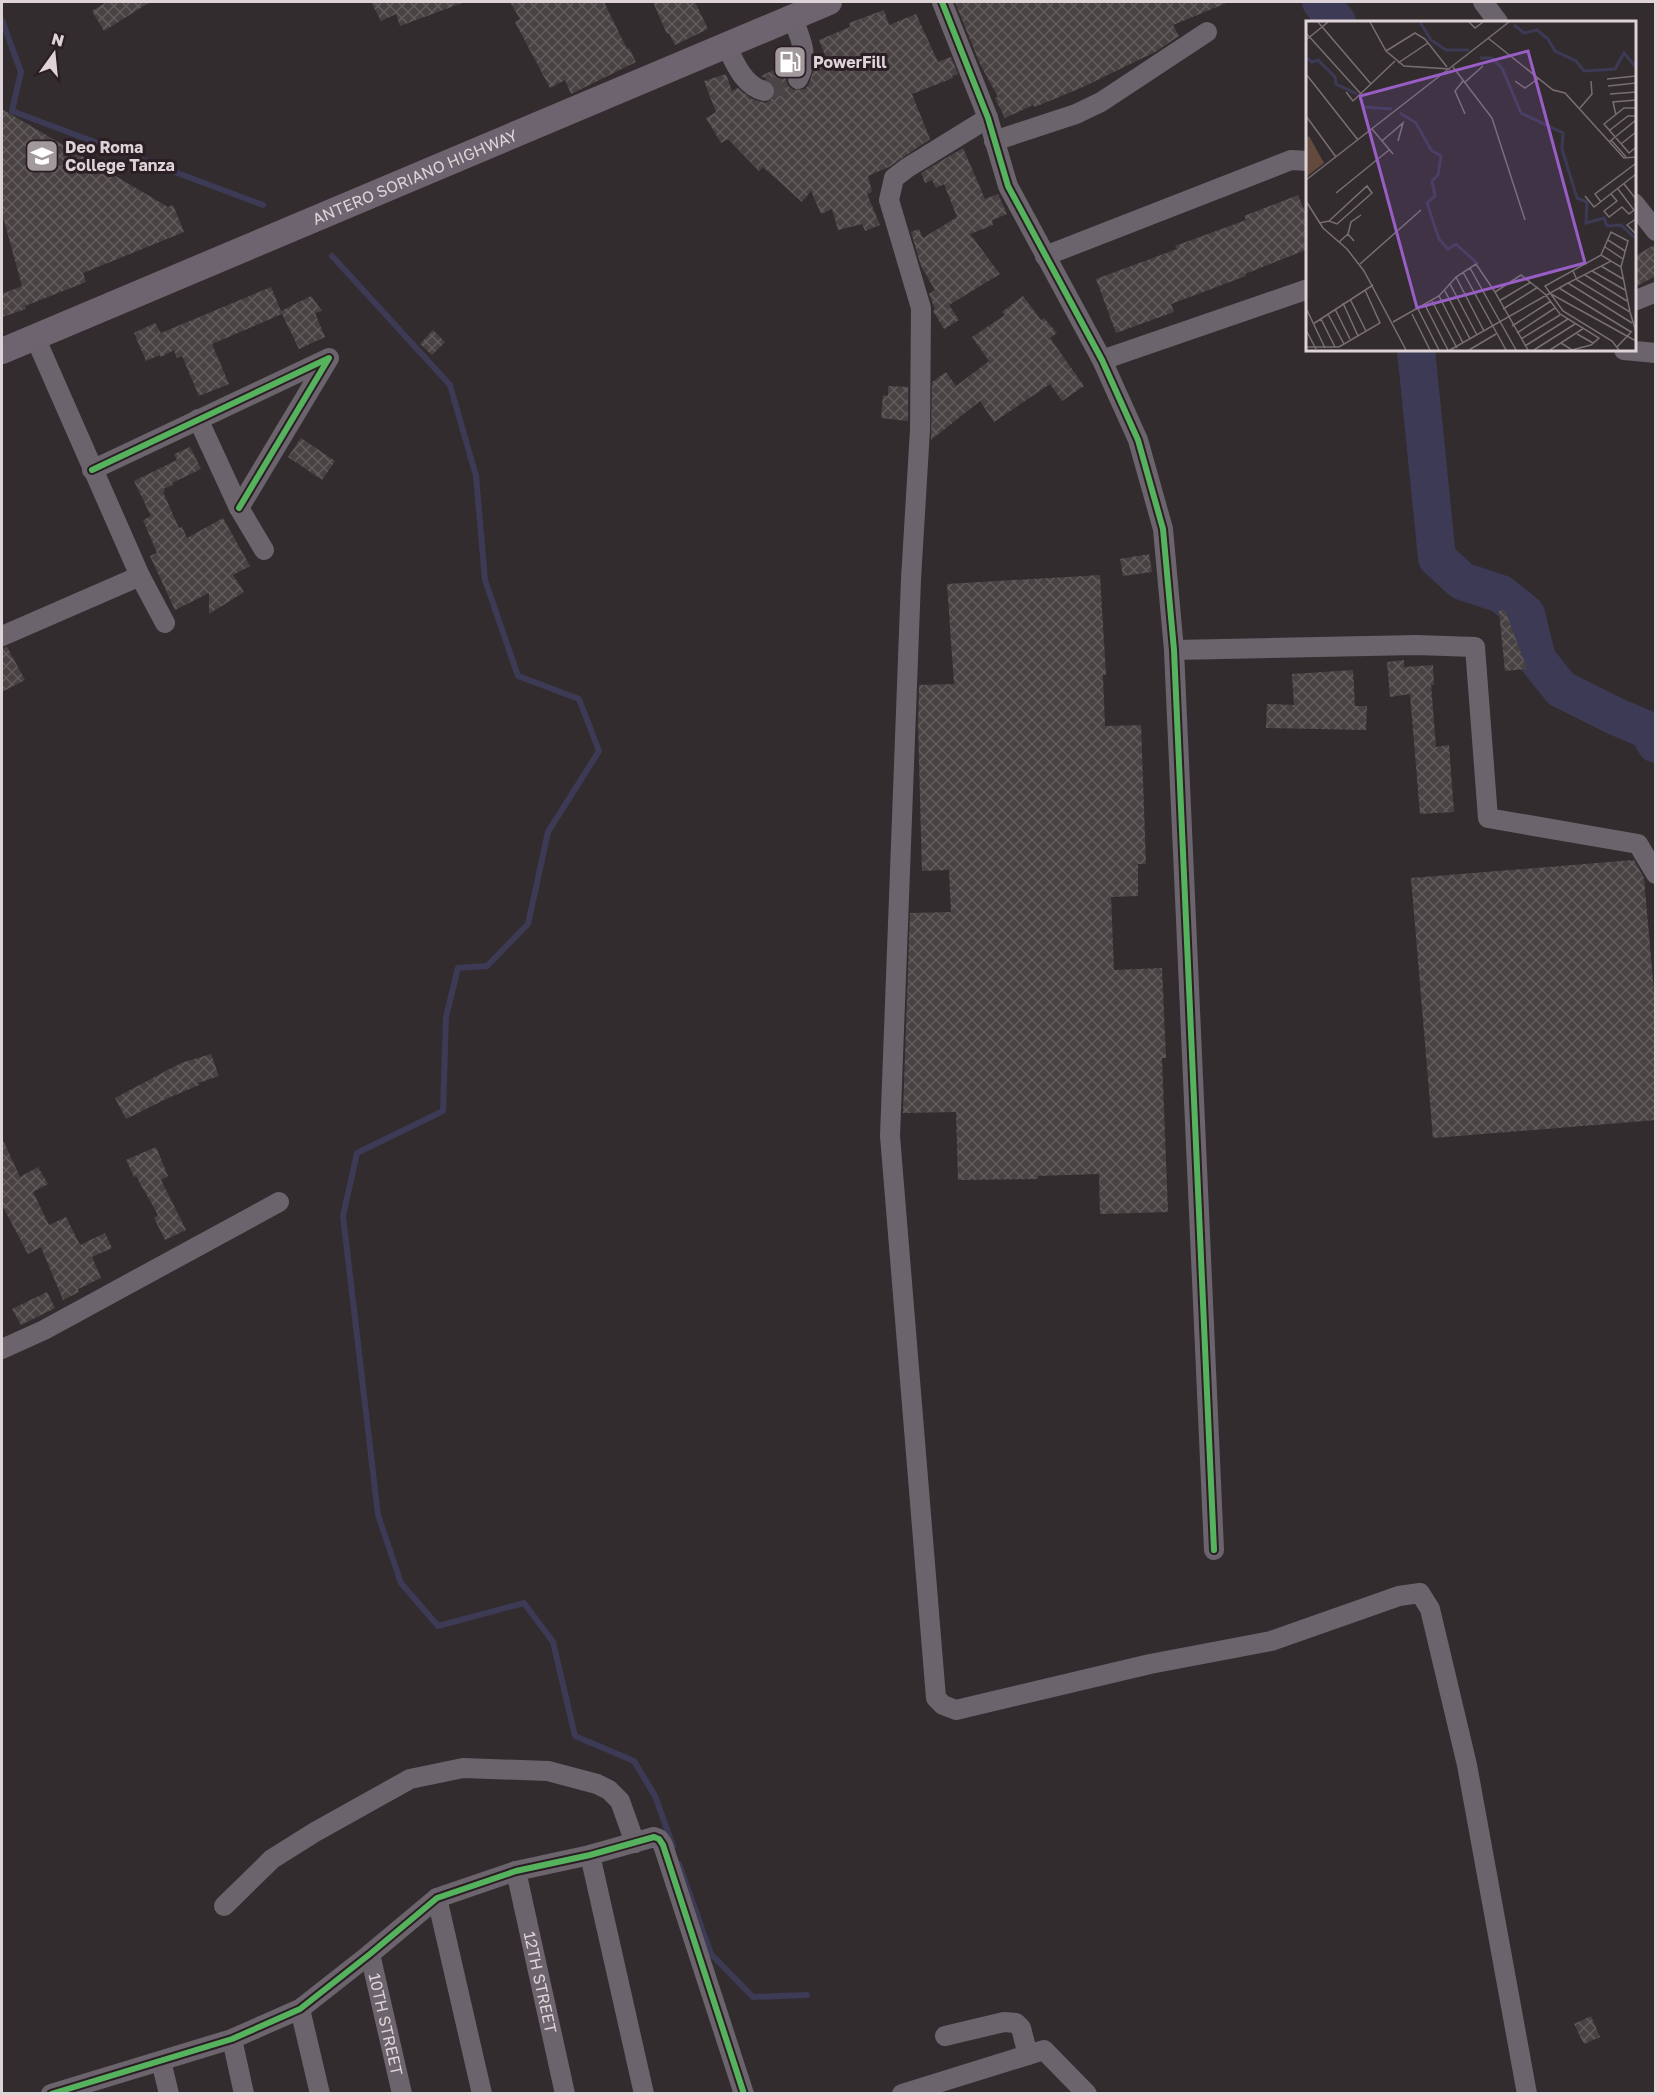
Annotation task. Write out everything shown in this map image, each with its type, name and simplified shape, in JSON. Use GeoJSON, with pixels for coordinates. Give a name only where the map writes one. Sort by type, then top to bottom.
{"type":"FeatureCollection","features":[{"type":"Feature","properties":{"kind":"main road","name":"ANTERO SORIANO HIGHWAY"},"geometry":{"type":"LineString","coordinates":[[2,351],[829,2]]}},
{"type":"Feature","properties":{"kind":"street"},"geometry":{"type":"LineString","coordinates":[[942,2],[988,118],[1008,186],[1102,360],[1138,440],[1163,529],[1174,650],[1215,1550]]}},
{"type":"Feature","properties":{"kind":"street"},"geometry":{"type":"LineString","coordinates":[[1482,2],[1497,21]]}},
{"type":"Feature","properties":{"kind":"street"},"geometry":{"type":"LineString","coordinates":[[792,17],[805,47],[803,69],[798,79]]}},
{"type":"Feature","properties":{"kind":"street"},"geometry":{"type":"LineString","coordinates":[[994,141],[1076,114],[1101,102],[1207,32]]}},
{"type":"Feature","properties":{"kind":"street"},"geometry":{"type":"LineString","coordinates":[[726,45],[739,73],[757,89],[764,91]]}},
{"type":"Feature","properties":{"kind":"street"},"geometry":{"type":"LineString","coordinates":[[988,118],[894,178],[889,200],[921,308],[920,430],[911,579],[890,1136],[936,1698],[943,1705],[956,1710],[1150,1664],[1270,1641],[1399,1596],[1420,1593],[1430,1609],[1467,1765],[1527,2094]]}},
{"type":"Feature","properties":{"kind":"street"},"geometry":{"type":"LineString","coordinates":[[1044,256],[1291,160],[1306,161]]}},
{"type":"Feature","properties":{"kind":"street"},"geometry":{"type":"LineString","coordinates":[[1636,204],[1656,231]]}},
{"type":"Feature","properties":{"kind":"street"},"geometry":{"type":"LineString","coordinates":[[1102,360],[1306,290]]}},
{"type":"Feature","properties":{"kind":"street"},"geometry":{"type":"LineString","coordinates":[[1636,301],[1656,292]]}},
{"type":"Feature","properties":{"kind":"street"},"geometry":{"type":"LineString","coordinates":[[35,337],[140,576],[165,623]]}},
{"type":"Feature","properties":{"kind":"street"},"geometry":{"type":"LineString","coordinates":[[1635,351],[1656,353]]}},
{"type":"Feature","properties":{"kind":"street"},"geometry":{"type":"LineString","coordinates":[[92,470],[329,358],[239,508]]}},
{"type":"Feature","properties":{"kind":"street"},"geometry":{"type":"LineString","coordinates":[[198,419],[239,508],[264,550]]}},
{"type":"Feature","properties":{"kind":"street"},"geometry":{"type":"LineString","coordinates":[[2,636],[140,576]]}},
{"type":"Feature","properties":{"kind":"street"},"geometry":{"type":"LineString","coordinates":[[1174,650],[1416,645],[1475,647],[1488,818],[1638,844],[1656,874]]}},
{"type":"Feature","properties":{"kind":"street"},"geometry":{"type":"LineString","coordinates":[[2,1349],[44,1330],[279,1202]]}},
{"type":"Feature","properties":{"kind":"street"},"geometry":{"type":"LineString","coordinates":[[224,1906],[272,1859],[315,1832],[410,1779],[464,1768],[548,1772],[597,1784],[609,1790],[620,1801],[635,1843]]}},
{"type":"Feature","properties":{"kind":"street"},"geometry":{"type":"LineString","coordinates":[[51,2094],[92,2088],[161,2061],[232,2039],[300,2009],[437,1898],[516,1871],[656,1838],[663,1845],[744,2094]]}},
{"type":"Feature","properties":{"kind":"street"},"geometry":{"type":"LineString","coordinates":[[590,1855],[644,2094]]}},
{"type":"Feature","properties":{"kind":"street","name":"12TH STREET"},"geometry":{"type":"LineString","coordinates":[[516,1871],[565,2094]]}},
{"type":"Feature","properties":{"kind":"street"},"geometry":{"type":"LineString","coordinates":[[437,1898],[482,2094]]}},
{"type":"Feature","properties":{"kind":"street","name":"10TH STREET"},"geometry":{"type":"LineString","coordinates":[[370,1954],[402,2094]]}},
{"type":"Feature","properties":{"kind":"street"},"geometry":{"type":"LineString","coordinates":[[300,2009],[320,2094]]}},
{"type":"Feature","properties":{"kind":"street"},"geometry":{"type":"LineString","coordinates":[[945,2036],[1004,2022],[1016,2023],[1036,2052],[1087,2094]]}},
{"type":"Feature","properties":{"kind":"street"},"geometry":{"type":"LineString","coordinates":[[232,2039],[244,2094]]}},
{"type":"Feature","properties":{"kind":"street"},"geometry":{"type":"LineString","coordinates":[[902,2094],[1036,2052]]}},
{"type":"Feature","properties":{"kind":"street"},"geometry":{"type":"LineString","coordinates":[[161,2061],[169,2094]]}},
{"type":"Feature","properties":{"kind":"building"},"geometry":{"type":"Polygon","coordinates":[[[107,2],[150,2],[104,31],[92,11],[107,2]]]}},
{"type":"Feature","properties":{"kind":"building"},"geometry":{"type":"Polygon","coordinates":[[[371,2],[462,3],[400,26],[396,14],[381,21],[371,2]]]}},
{"type":"Feature","properties":{"kind":"building"},"geometry":{"type":"Polygon","coordinates":[[[510,2],[604,2],[627,49],[629,48],[636,62],[571,94],[565,80],[550,88],[515,22],[520,19],[510,2]]]}},
{"type":"Feature","properties":{"kind":"building"},"geometry":{"type":"Polygon","coordinates":[[[653,2],[695,2],[708,29],[675,45],[669,33],[667,34],[653,2]]]}},
{"type":"Feature","properties":{"kind":"building"},"geometry":{"type":"Polygon","coordinates":[[[955,2],[1229,2],[1173,25],[1179,36],[1155,52],[1083,87],[1005,118],[995,98],[998,97],[980,64],[955,2]]]}},
{"type":"Feature","properties":{"kind":"building"},"geometry":{"type":"Polygon","coordinates":[[[884,10],[889,25],[916,14],[938,62],[951,57],[958,74],[912,94],[930,139],[889,167],[868,176],[872,192],[867,194],[880,225],[865,231],[862,224],[838,230],[832,209],[821,214],[811,191],[802,202],[763,167],[759,171],[728,139],[721,143],[706,118],[716,112],[704,81],[726,74],[732,91],[738,88],[752,99],[766,103],[775,96],[776,89],[773,83],[761,76],[786,64],[789,69],[786,80],[788,86],[794,90],[805,89],[815,65],[827,60],[819,40],[850,27],[849,23],[884,10]]]}},
{"type":"Feature","properties":{"kind":"building","name":"Deo Roma College Tanza"},"geometry":{"type":"Polygon","coordinates":[[[2,109],[168,207],[173,205],[184,232],[83,273],[86,282],[25,306],[26,309],[2,317],[2,294],[22,286],[2,213],[2,109]]]}},
{"type":"Feature","properties":{"kind":"building"},"geometry":{"type":"Polygon","coordinates":[[[963,148],[985,199],[998,194],[1007,214],[992,220],[993,225],[970,234],[1000,274],[949,305],[959,320],[944,329],[933,311],[935,309],[929,294],[935,290],[921,266],[911,232],[919,229],[923,238],[957,217],[944,184],[936,188],[932,180],[925,183],[921,173],[963,148]]]}},
{"type":"Feature","properties":{"kind":"building"},"geometry":{"type":"Polygon","coordinates":[[[1298,195],[1306,214],[1306,250],[1245,274],[1246,276],[1171,304],[1174,312],[1116,333],[1096,279],[1246,220],[1244,216],[1298,195]]]}},
{"type":"Feature","properties":{"kind":"building"},"geometry":{"type":"Polygon","coordinates":[[[1656,244],[1656,276],[1636,286],[1636,255],[1656,244]]]}},
{"type":"Feature","properties":{"kind":"building"},"geometry":{"type":"Polygon","coordinates":[[[271,287],[281,311],[311,296],[322,311],[315,313],[325,337],[299,349],[282,314],[212,344],[229,384],[199,396],[182,356],[177,358],[174,350],[146,361],[134,333],[155,323],[161,333],[271,287]]]}},
{"type":"Feature","properties":{"kind":"building"},"geometry":{"type":"Polygon","coordinates":[[[1023,296],[1041,320],[1044,318],[1057,333],[1050,338],[1084,386],[1062,401],[1050,384],[994,422],[980,401],[931,440],[932,382],[946,372],[956,386],[989,361],[972,337],[1005,315],[1002,312],[1023,296]]]}},
{"type":"Feature","properties":{"kind":"building"},"geometry":{"type":"Polygon","coordinates":[[[433,330],[445,342],[432,355],[420,344],[433,330]]]}},
{"type":"Feature","properties":{"kind":"building"},"geometry":{"type":"Polygon","coordinates":[[[888,386],[908,387],[908,421],[881,418],[883,395],[888,396],[888,386]]]}},
{"type":"Feature","properties":{"kind":"building"},"geometry":{"type":"Polygon","coordinates":[[[301,438],[335,461],[322,480],[288,457],[301,438]]]}},
{"type":"Feature","properties":{"kind":"building"},"geometry":{"type":"Polygon","coordinates":[[[190,447],[201,469],[163,489],[179,528],[182,527],[187,538],[223,518],[250,566],[233,575],[244,592],[209,614],[209,593],[175,610],[150,556],[157,553],[143,520],[151,516],[134,481],[177,460],[174,454],[190,447]]]}},
{"type":"Feature","properties":{"kind":"building"},"geometry":{"type":"Polygon","coordinates":[[[1149,554],[1152,572],[1123,576],[1120,559],[1149,554]]]}},
{"type":"Feature","properties":{"kind":"building"},"geometry":{"type":"Polygon","coordinates":[[[1100,575],[1106,675],[1103,675],[1105,726],[1141,725],[1146,864],[1138,864],[1138,896],[1111,897],[1114,970],[1162,968],[1166,1058],[1162,1058],[1168,1212],[1100,1214],[1099,1174],[1038,1176],[1038,1179],[958,1180],[956,1112],[903,1113],[910,913],[951,912],[949,870],[922,871],[918,724],[919,685],[954,684],[947,584],[1100,575]]]}},
{"type":"Feature","properties":{"kind":"building"},"geometry":{"type":"Polygon","coordinates":[[[1505,610],[1527,669],[1505,671],[1499,611],[1505,610]]]}},
{"type":"Feature","properties":{"kind":"building"},"geometry":{"type":"Polygon","coordinates":[[[7,647],[25,680],[2,692],[2,648],[7,647]]]}},
{"type":"Feature","properties":{"kind":"building"},"geometry":{"type":"Polygon","coordinates":[[[1404,660],[1404,667],[1433,665],[1434,685],[1431,685],[1436,747],[1449,745],[1454,812],[1420,814],[1410,694],[1390,697],[1387,662],[1404,660]]]}},
{"type":"Feature","properties":{"kind":"building"},"geometry":{"type":"Polygon","coordinates":[[[1353,670],[1355,706],[1367,706],[1366,730],[1266,728],[1267,704],[1294,705],[1292,674],[1353,670]]]}},
{"type":"Feature","properties":{"kind":"building"},"geometry":{"type":"Polygon","coordinates":[[[1634,860],[1644,878],[1656,1015],[1656,1120],[1433,1138],[1411,878],[1634,860]]]}},
{"type":"Feature","properties":{"kind":"building"},"geometry":{"type":"Polygon","coordinates":[[[211,1054],[219,1076],[198,1083],[199,1085],[126,1119],[115,1098],[181,1063],[211,1054]]]}},
{"type":"Feature","properties":{"kind":"building"},"geometry":{"type":"Polygon","coordinates":[[[2,1138],[20,1177],[38,1167],[48,1184],[33,1192],[49,1225],[66,1217],[80,1245],[105,1233],[112,1248],[92,1257],[101,1278],[78,1289],[79,1292],[63,1300],[41,1247],[28,1254],[2,1205],[2,1138]]]}},
{"type":"Feature","properties":{"kind":"building"},"geometry":{"type":"Polygon","coordinates":[[[156,1147],[168,1176],[161,1180],[186,1230],[165,1240],[154,1218],[158,1215],[126,1160],[156,1147]]]}},
{"type":"Feature","properties":{"kind":"building"},"geometry":{"type":"Polygon","coordinates":[[[47,1292],[55,1308],[21,1325],[12,1309],[47,1292]]]}},
{"type":"Feature","properties":{"kind":"building"},"geometry":{"type":"Polygon","coordinates":[[[1591,2016],[1600,2037],[1584,2044],[1574,2024],[1591,2016]]]}},
{"type":"Feature","properties":{"kind":"waterway"},"geometry":{"type":"LineString","coordinates":[[1321,2],[1336,21]]}},
{"type":"Feature","properties":{"kind":"waterway"},"geometry":{"type":"LineString","coordinates":[[2,20],[21,72],[12,111],[263,205]]}},
{"type":"Feature","properties":{"kind":"waterway"},"geometry":{"type":"LineString","coordinates":[[332,256],[450,385],[476,476],[485,580],[518,676],[579,699],[599,751],[548,832],[528,924],[487,966],[458,968],[446,1017],[443,1111],[357,1153],[343,1216],[378,1515],[401,1583],[438,1626],[524,1603],[553,1642],[575,1736],[634,1761],[655,1796],[673,1846]]}},
{"type":"Feature","properties":{"kind":"waterway"},"geometry":{"type":"LineString","coordinates":[[1416,351],[1437,558],[1462,581],[1501,594],[1526,614],[1537,659],[1561,689],[1648,730],[1656,744]]}},
{"type":"Feature","properties":{"kind":"waterway"},"geometry":{"type":"LineString","coordinates":[[679,1864],[711,1954],[753,1997],[807,1995]]}},
{"type":"Feature","properties":{"kind":"tunnel"},"geometry":{"type":"LineString","coordinates":[[764,91],[798,79]]}},
{"type":"Feature","properties":{"kind":"cycle path"},"geometry":{"type":"LineString","coordinates":[[942,2],[988,118],[1008,186],[1102,360],[1138,440],[1163,529],[1174,650],[1214,1550]]}},
{"type":"Feature","properties":{"kind":"cycle path"},"geometry":{"type":"LineString","coordinates":[[92,470],[329,358],[239,508]]}},
{"type":"Feature","properties":{"kind":"cycle path"},"geometry":{"type":"LineString","coordinates":[[51,2094],[232,2039],[300,2009],[437,1898],[516,1871],[590,1855],[654,1837],[659,1839],[663,1845],[744,2094]]}},
{"type":"Feature","properties":{"kind":"place","name":"PowerFill"},"geometry":{"type":"Point","coordinates":[790,62]}},
{"type":"Feature","properties":{"kind":"place","name":"Deo Roma College Tanza"},"geometry":{"type":"Point","coordinates":[42,156]}}]}
